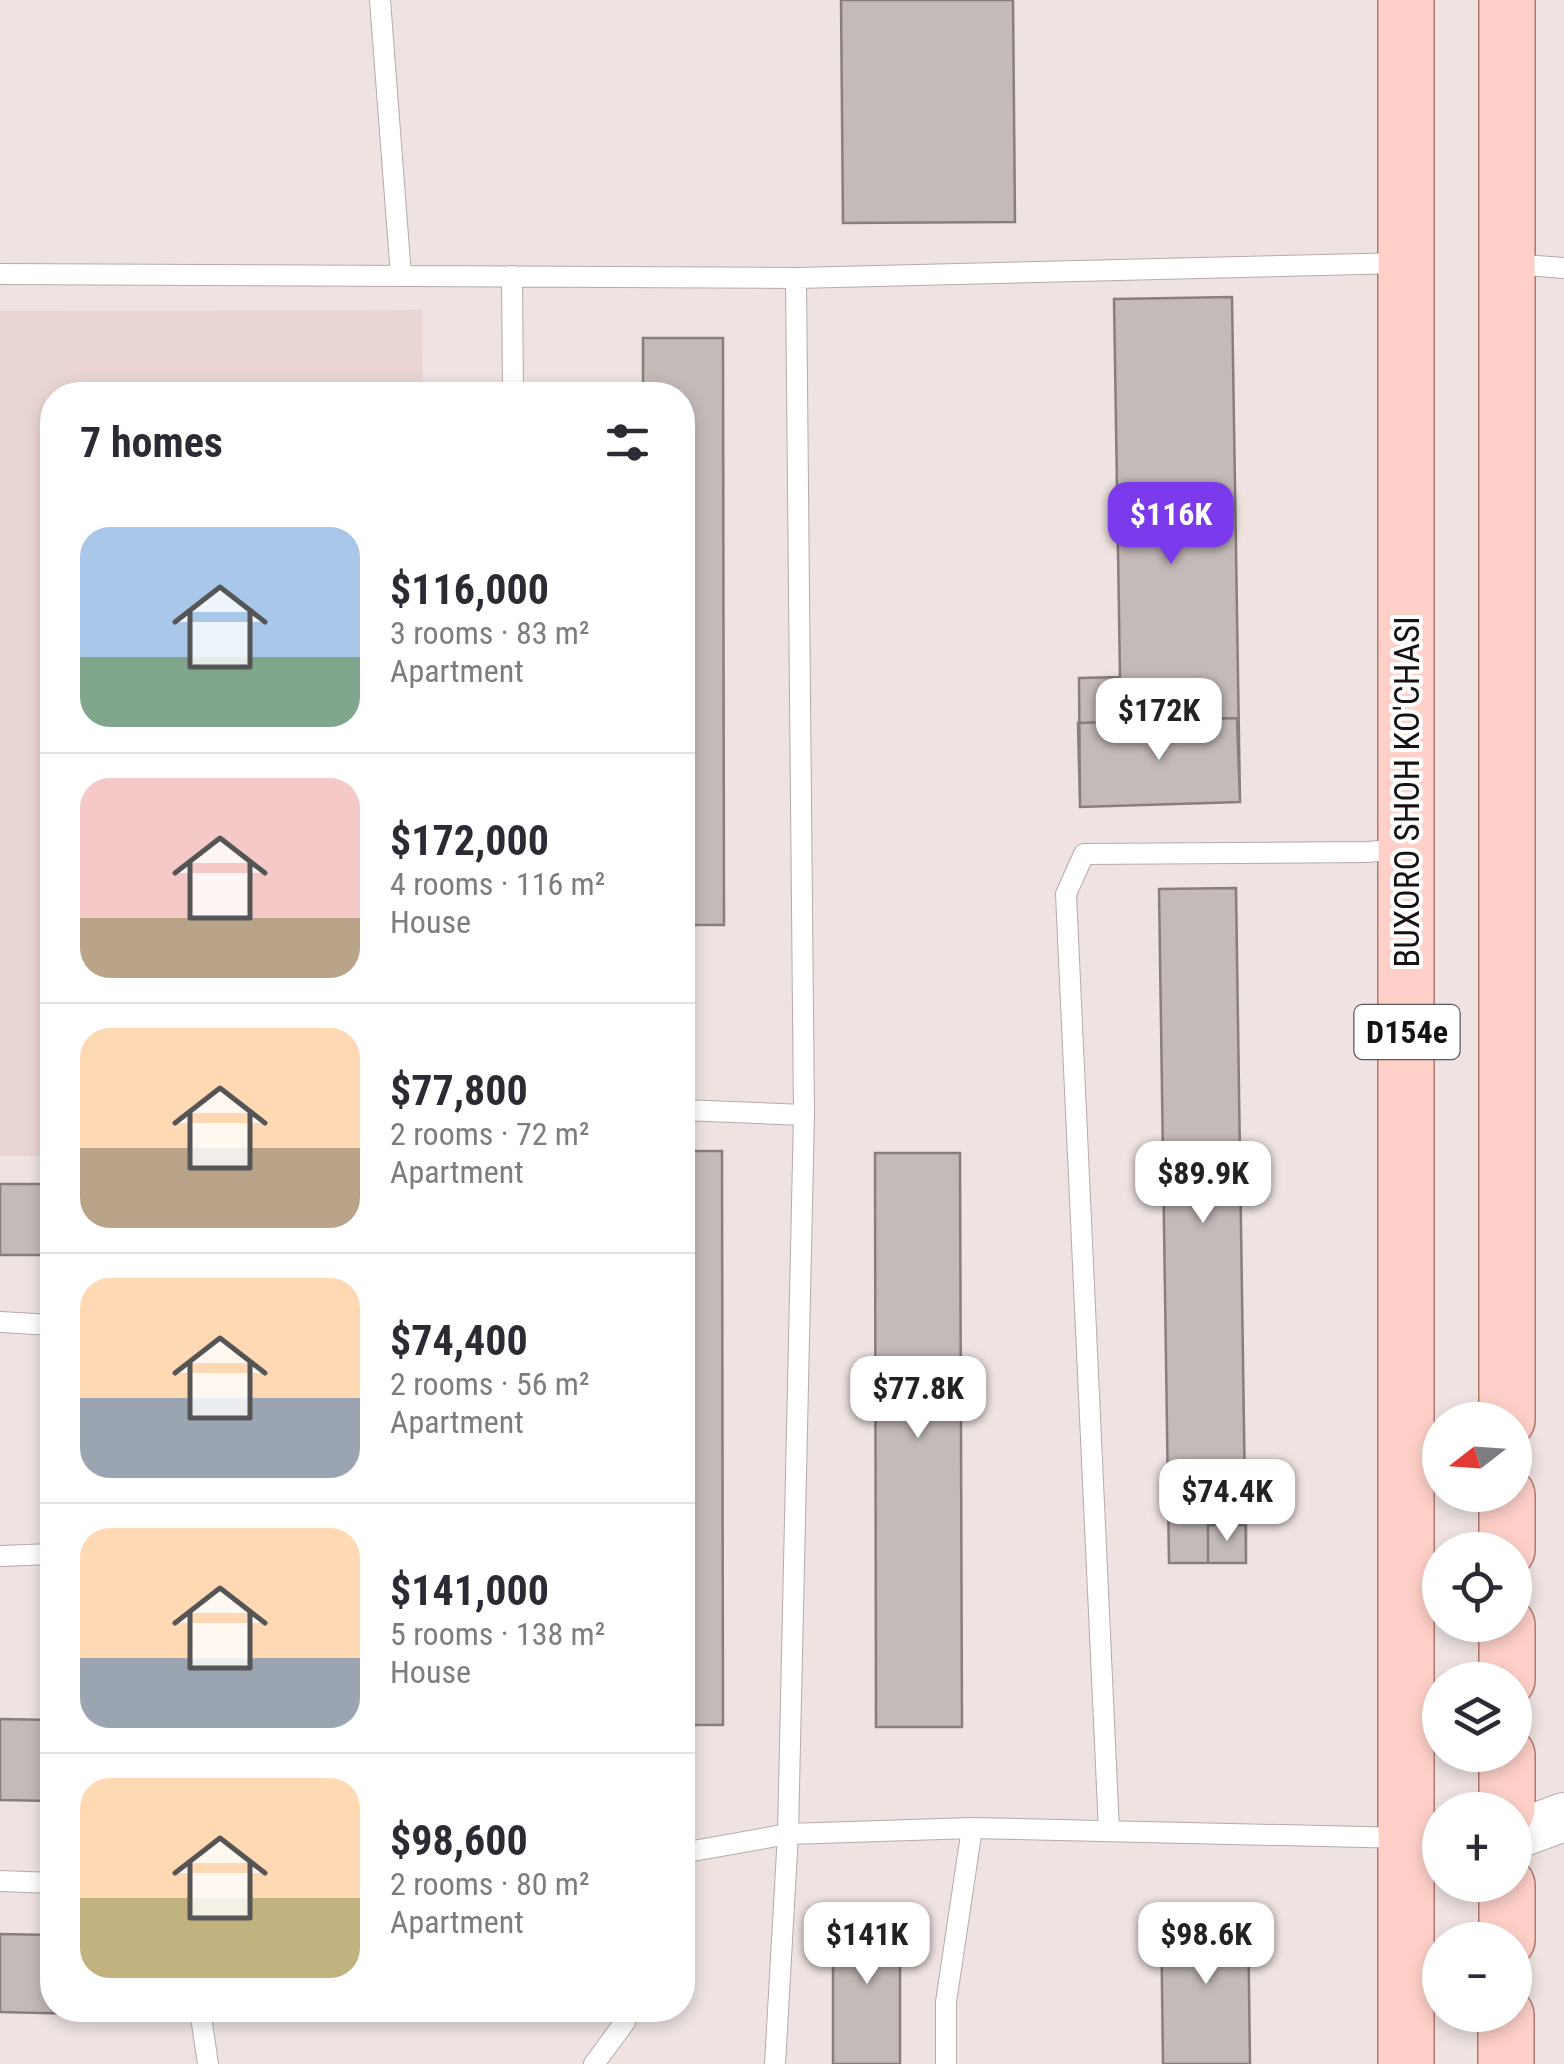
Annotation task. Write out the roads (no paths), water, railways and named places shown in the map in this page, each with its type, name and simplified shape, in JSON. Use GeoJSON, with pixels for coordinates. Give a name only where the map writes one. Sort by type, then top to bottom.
{"type":"FeatureCollection","features":[{"type":"Feature","properties":{"kind":"main road","name":"BUXORO SHOH KO'CHASI"},"geometry":{"type":"LineString","coordinates":[[1406,0],[1406,2064]]}},
{"type":"Feature","properties":{"kind":"main road","name":"D154e"},"geometry":{"type":"LineString","coordinates":[[1507,0],[1507,1402]]}},
{"type":"Feature","properties":{"kind":"main road"},"geometry":{"type":"LineString","coordinates":[[1506,2032],[1506,2064]]}},
{"type":"Feature","properties":{"kind":"street"},"geometry":{"type":"LineString","coordinates":[[1532,1829],[1564,1818]]}},
{"type":"Feature","properties":{"kind":"lane"},"geometry":{"type":"LineString","coordinates":[[380,0],[401,276]]}},
{"type":"Feature","properties":{"kind":"lane"},"geometry":{"type":"LineString","coordinates":[[0,274],[796,278],[1406,263]]}},
{"type":"Feature","properties":{"kind":"lane"},"geometry":{"type":"LineString","coordinates":[[1507,264],[1564,268]]}},
{"type":"Feature","properties":{"kind":"lane"},"geometry":{"type":"LineString","coordinates":[[512,276],[513,382]]}},
{"type":"Feature","properties":{"kind":"lane"},"geometry":{"type":"LineString","coordinates":[[775,2064],[788,1834],[804,1114],[796,278]]}},
{"type":"Feature","properties":{"kind":"lane"},"geometry":{"type":"LineString","coordinates":[[1109,1831],[1066,894],[1084,854],[1407,849]]}},
{"type":"Feature","properties":{"kind":"lane"},"geometry":{"type":"LineString","coordinates":[[695,1110],[804,1114]]}},
{"type":"Feature","properties":{"kind":"lane"},"geometry":{"type":"LineString","coordinates":[[0,1322],[40,1324]]}},
{"type":"Feature","properties":{"kind":"lane"},"geometry":{"type":"LineString","coordinates":[[0,1556],[40,1554]]}},
{"type":"Feature","properties":{"kind":"lane"},"geometry":{"type":"LineString","coordinates":[[946,2064],[946,2002],[972,1828]]}},
{"type":"Feature","properties":{"kind":"lane"},"geometry":{"type":"LineString","coordinates":[[695,1851],[788,1834],[972,1828],[1408,1838]]}},
{"type":"Feature","properties":{"kind":"lane"},"geometry":{"type":"LineString","coordinates":[[0,1882],[40,1883]]}},
{"type":"Feature","properties":{"kind":"lane"},"geometry":{"type":"LineString","coordinates":[[202,2022],[208,2064]]}},
{"type":"Feature","properties":{"kind":"lane"},"geometry":{"type":"LineString","coordinates":[[594,2064],[625,2022]]}}]}
